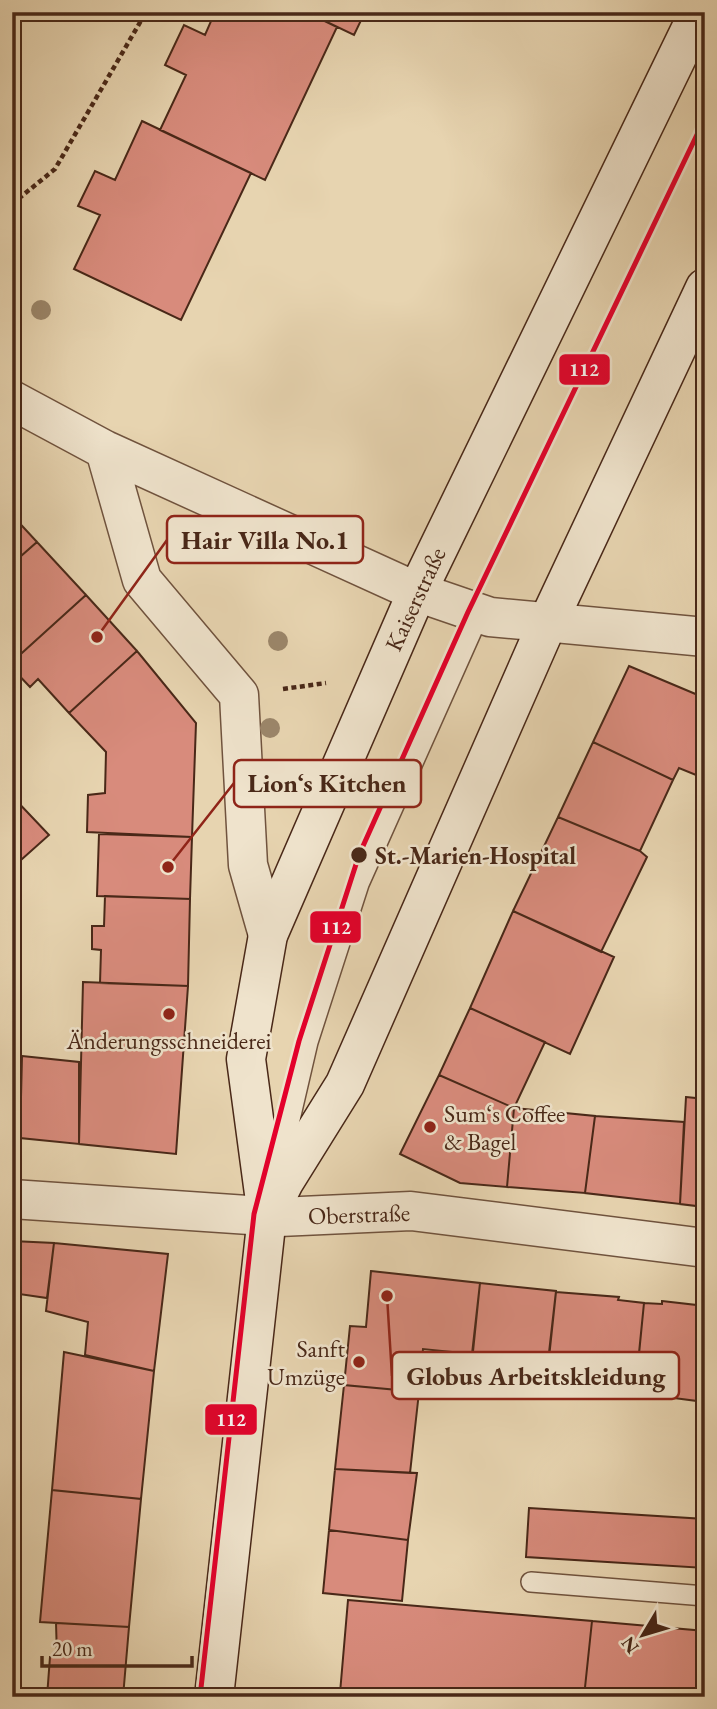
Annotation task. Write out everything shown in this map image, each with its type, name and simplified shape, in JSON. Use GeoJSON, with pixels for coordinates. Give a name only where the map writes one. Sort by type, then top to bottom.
{"type":"FeatureCollection","features":[{"type":"Feature","properties":{"kind":"main road","name":"Kaiserstraße"},"geometry":{"type":"LineString","coordinates":[[214,1697],[267,1216],[246,1059],[268,935],[416,592],[699,12]]}},
{"type":"Feature","properties":{"kind":"main road","name":"Kaiserstraße"},"geometry":{"type":"LineString","coordinates":[[267,1216],[345,1084],[547,624],[705,288]]}},
{"type":"Feature","properties":{"kind":"main road"},"geometry":{"type":"LineString","coordinates":[[12,400],[105,450],[416,592],[479,615],[547,624],[705,637]]}},
{"type":"Feature","properties":{"kind":"main road"},"geometry":{"type":"LineString","coordinates":[[105,450],[142,580],[240,695],[248,865],[268,935]]}},
{"type":"Feature","properties":{"kind":"main road","name":"Oberstraße"},"geometry":{"type":"LineString","coordinates":[[12,1199],[267,1216],[411,1211],[705,1248]]}},
{"type":"Feature","properties":{"kind":"lane"},"geometry":{"type":"LineString","coordinates":[[267,1216],[308,1042],[359,884],[479,615]]}},
{"type":"Feature","properties":{"kind":"lane"},"geometry":{"type":"LineString","coordinates":[[531,1582],[705,1596]]}},
{"type":"Feature","properties":{"kind":"path"},"geometry":{"type":"LineString","coordinates":[[12,204],[55,169],[146,12]]}},
{"type":"Feature","properties":{"kind":"building"},"geometry":{"type":"Polygon","coordinates":[[[215,12],[306,12],[337,27],[265,180],[160,130],[186,75],[165,65],[184,25],[205,35],[215,12]]]}},
{"type":"Feature","properties":{"kind":"building"},"geometry":{"type":"Polygon","coordinates":[[[306,12],[365,12],[354,35],[306,12]]]}},
{"type":"Feature","properties":{"kind":"building"},"geometry":{"type":"Polygon","coordinates":[[[142,121],[251,173],[181,320],[74,269],[100,215],[78,206],[95,171],[115,180],[142,121]]]}},
{"type":"Feature","properties":{"kind":"building"},"geometry":{"type":"Polygon","coordinates":[[[12,515],[37,542],[12,564],[12,515]]]}},
{"type":"Feature","properties":{"kind":"building"},"geometry":{"type":"Polygon","coordinates":[[[37,542],[86,595],[12,662],[12,564],[37,542]]]}},
{"type":"Feature","properties":{"kind":"building"},"geometry":{"type":"Polygon","coordinates":[[[86,595],[137,651],[69,713],[38,679],[30,687],[12,668],[12,662],[86,595]]]}},
{"type":"Feature","properties":{"kind":"building"},"geometry":{"type":"Polygon","coordinates":[[[137,651],[196,723],[192,837],[87,832],[88,795],[105,793],[106,752],[69,713],[137,651]]]}},
{"type":"Feature","properties":{"kind":"building"},"geometry":{"type":"Polygon","coordinates":[[[629,666],[705,698],[701,777],[679,768],[673,780],[593,742],[629,666]]]}},
{"type":"Feature","properties":{"kind":"building"},"geometry":{"type":"Polygon","coordinates":[[[705,736],[705,812],[698,812],[705,736]]]}},
{"type":"Feature","properties":{"kind":"building"},"geometry":{"type":"Polygon","coordinates":[[[593,742],[673,780],[640,851],[558,817],[593,742]]]}},
{"type":"Feature","properties":{"kind":"building"},"geometry":{"type":"Polygon","coordinates":[[[12,796],[49,835],[12,868],[12,796]]]}},
{"type":"Feature","properties":{"kind":"building"},"geometry":{"type":"Polygon","coordinates":[[[558,817],[640,851],[647,857],[601,952],[513,911],[558,817]]]}},
{"type":"Feature","properties":{"kind":"building"},"geometry":{"type":"Polygon","coordinates":[[[99,834],[192,837],[190,899],[97,896],[99,834]]]}},
{"type":"Feature","properties":{"kind":"building"},"geometry":{"type":"Polygon","coordinates":[[[105,896],[190,899],[188,986],[100,983],[101,950],[92,949],[92,926],[104,926],[105,896]]]}},
{"type":"Feature","properties":{"kind":"building"},"geometry":{"type":"Polygon","coordinates":[[[513,911],[614,957],[570,1054],[470,1008],[513,911]]]}},
{"type":"Feature","properties":{"kind":"building"},"geometry":{"type":"Polygon","coordinates":[[[83,982],[188,986],[176,1154],[79,1144],[83,982]]]}},
{"type":"Feature","properties":{"kind":"building"},"geometry":{"type":"Polygon","coordinates":[[[470,1008],[545,1042],[514,1108],[439,1075],[470,1008]]]}},
{"type":"Feature","properties":{"kind":"building"},"geometry":{"type":"Polygon","coordinates":[[[22,1056],[79,1062],[79,1144],[20,1138],[22,1056]]]}},
{"type":"Feature","properties":{"kind":"building"},"geometry":{"type":"Polygon","coordinates":[[[439,1075],[514,1108],[507,1187],[460,1183],[400,1154],[439,1075]]]}},
{"type":"Feature","properties":{"kind":"building"},"geometry":{"type":"Polygon","coordinates":[[[686,1097],[705,1099],[705,1207],[680,1204],[686,1097]]]}},
{"type":"Feature","properties":{"kind":"building"},"geometry":{"type":"Polygon","coordinates":[[[12,1099],[21,1100],[20,1138],[12,1138],[12,1099]]]}},
{"type":"Feature","properties":{"kind":"building"},"geometry":{"type":"Polygon","coordinates":[[[514,1108],[595,1116],[585,1193],[507,1187],[514,1108]]]}},
{"type":"Feature","properties":{"kind":"building"},"geometry":{"type":"Polygon","coordinates":[[[595,1116],[684,1122],[680,1204],[585,1193],[595,1116]]]}},
{"type":"Feature","properties":{"kind":"building"},"geometry":{"type":"Polygon","coordinates":[[[12,1241],[54,1243],[47,1298],[12,1293],[12,1241]]]}},
{"type":"Feature","properties":{"kind":"building"},"geometry":{"type":"Polygon","coordinates":[[[54,1243],[168,1254],[154,1371],[85,1355],[88,1322],[46,1311],[54,1243]]]}},
{"type":"Feature","properties":{"kind":"building"},"geometry":{"type":"Polygon","coordinates":[[[371,1271],[480,1283],[472,1354],[423,1349],[419,1392],[344,1385],[350,1326],[366,1327],[371,1271]]]}},
{"type":"Feature","properties":{"kind":"building"},"geometry":{"type":"Polygon","coordinates":[[[480,1283],[556,1291],[546,1379],[471,1371],[480,1283]]]}},
{"type":"Feature","properties":{"kind":"building"},"geometry":{"type":"Polygon","coordinates":[[[556,1292],[619,1297],[618,1300],[644,1303],[636,1385],[584,1379],[584,1388],[576,1387],[576,1390],[546,1386],[556,1292]]]}},
{"type":"Feature","properties":{"kind":"building"},"geometry":{"type":"Polygon","coordinates":[[[662,1301],[705,1306],[705,1402],[635,1393],[644,1303],[662,1304],[662,1301]]]}},
{"type":"Feature","properties":{"kind":"building"},"geometry":{"type":"Polygon","coordinates":[[[64,1352],[154,1371],[141,1499],[52,1490],[64,1352]]]}},
{"type":"Feature","properties":{"kind":"building"},"geometry":{"type":"Polygon","coordinates":[[[344,1385],[419,1392],[410,1473],[335,1469],[344,1385]]]}},
{"type":"Feature","properties":{"kind":"building"},"geometry":{"type":"Polygon","coordinates":[[[335,1469],[417,1473],[408,1540],[329,1530],[335,1469]]]}},
{"type":"Feature","properties":{"kind":"building"},"geometry":{"type":"Polygon","coordinates":[[[52,1490],[141,1499],[129,1627],[40,1622],[52,1490]]]}},
{"type":"Feature","properties":{"kind":"building"},"geometry":{"type":"Polygon","coordinates":[[[529,1508],[705,1519],[705,1568],[526,1557],[529,1508]]]}},
{"type":"Feature","properties":{"kind":"building"},"geometry":{"type":"Polygon","coordinates":[[[329,1530],[408,1540],[402,1601],[323,1593],[329,1530]]]}},
{"type":"Feature","properties":{"kind":"building"},"geometry":{"type":"Polygon","coordinates":[[[348,1600],[592,1621],[584,1697],[390,1697],[340,1693],[348,1600]]]}},
{"type":"Feature","properties":{"kind":"building"},"geometry":{"type":"Polygon","coordinates":[[[592,1621],[705,1631],[705,1697],[584,1697],[592,1621]]]}},
{"type":"Feature","properties":{"kind":"building"},"geometry":{"type":"Polygon","coordinates":[[[56,1623],[129,1627],[123,1697],[47,1697],[50,1657],[57,1657],[56,1623]]]}},
{"type":"Feature","properties":{"kind":"transit line","name":"112"},"geometry":{"type":"LineString","coordinates":[[200,1697],[254,1214],[299,1041],[359,855],[468,612],[705,118]]}},
{"type":"Feature","properties":{"kind":"place","name":"Hair Villa No.1"},"geometry":{"type":"Point","coordinates":[97,637]}},
{"type":"Feature","properties":{"kind":"place","name":"St.-Marien-Hospital"},"geometry":{"type":"Point","coordinates":[359,855]}},
{"type":"Feature","properties":{"kind":"place","name":"Lion‘s Kitchen"},"geometry":{"type":"Point","coordinates":[168,867]}},
{"type":"Feature","properties":{"kind":"place","name":"Änderungsschneiderei"},"geometry":{"type":"Point","coordinates":[169,1014]}},
{"type":"Feature","properties":{"kind":"place","name":"Sum‘s Coffee & Bagel"},"geometry":{"type":"Point","coordinates":[430,1127]}},
{"type":"Feature","properties":{"kind":"place","name":"Globus Arbeitskleidung"},"geometry":{"type":"Point","coordinates":[387,1296]}},
{"type":"Feature","properties":{"kind":"place","name":"Sanft Umzüge"},"geometry":{"type":"Point","coordinates":[359,1362]}}]}
